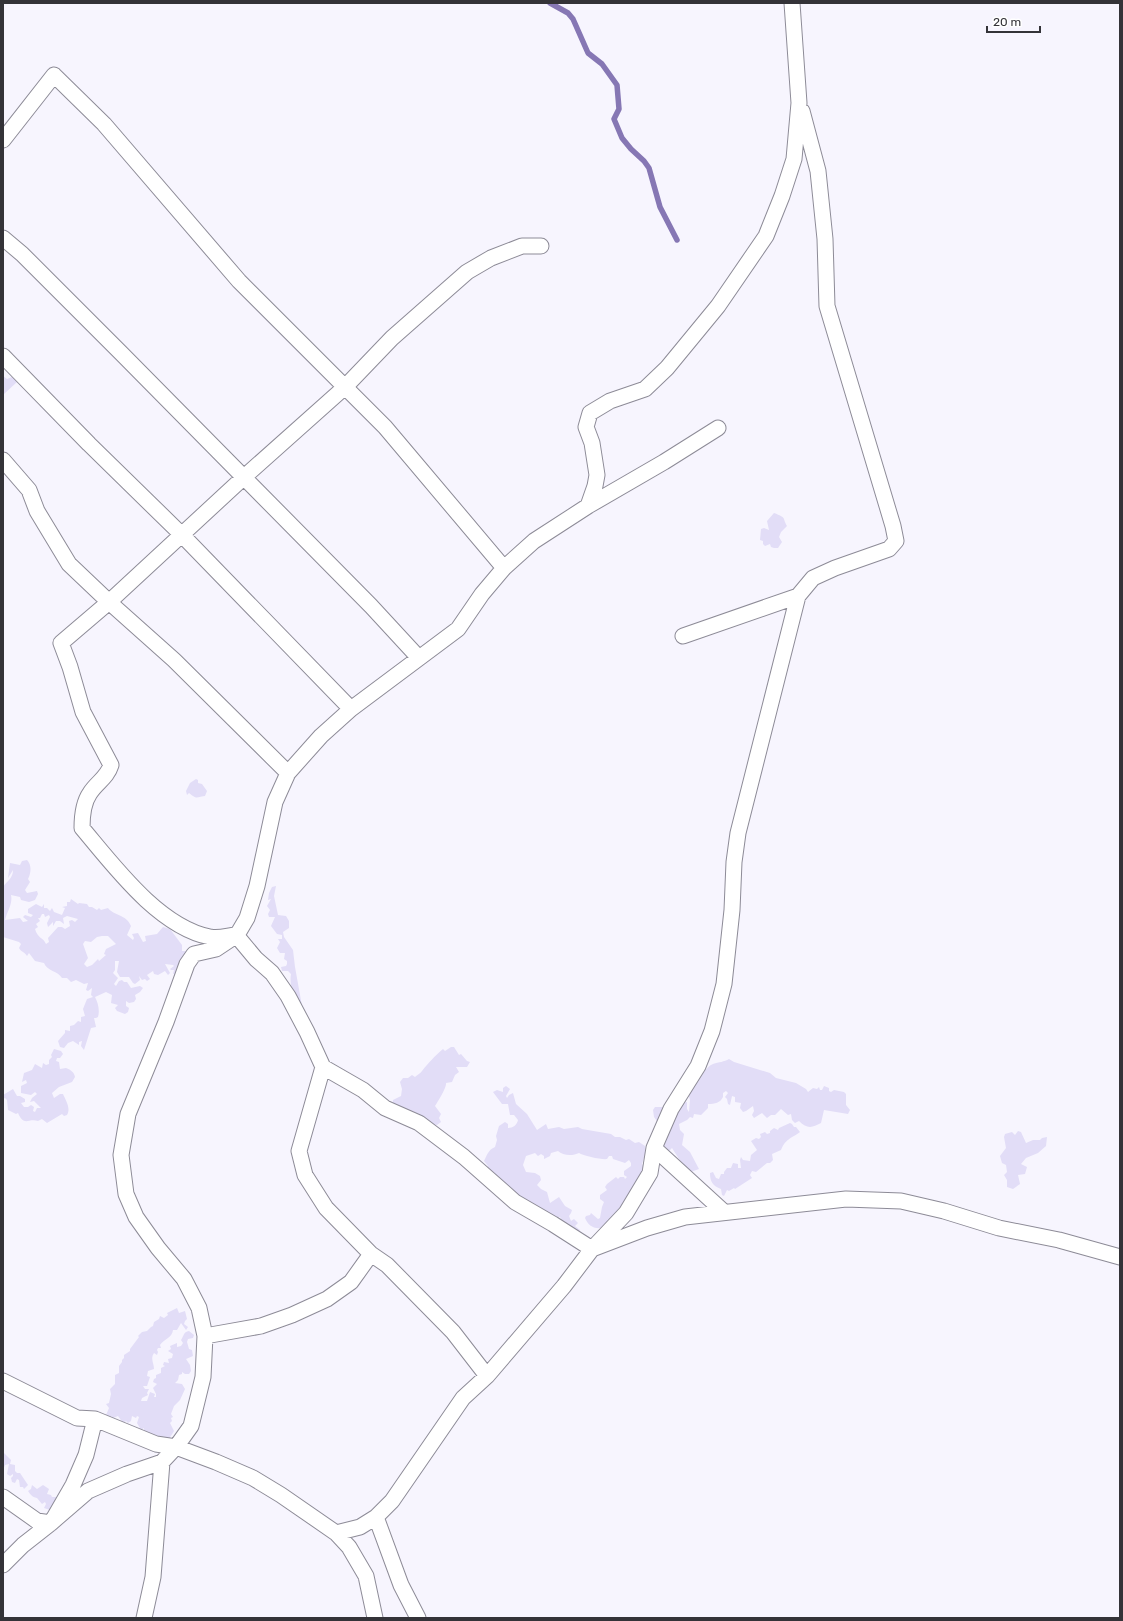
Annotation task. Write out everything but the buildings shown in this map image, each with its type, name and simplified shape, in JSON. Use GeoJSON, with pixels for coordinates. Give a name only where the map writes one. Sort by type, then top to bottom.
{"type":"FeatureCollection","features":[{"type":"Feature","properties":{"kind":"street"},"geometry":{"type":"LineString","coordinates":[[588,506],[595,486],[597,474],[592,443],[586,427],[590,413],[610,400],[645,389],[667,368],[718,306],[766,236],[785,188],[794,159],[799,103],[792,3]]}},
{"type":"Feature","properties":{"kind":"street"},"geometry":{"type":"LineString","coordinates":[[3,140],[54,75],[104,124],[239,281],[385,426],[504,568]]}},
{"type":"Feature","properties":{"kind":"street"},"geometry":{"type":"LineString","coordinates":[[336,1533],[360,1527],[376,1517],[392,1501],[463,1398],[487,1376],[564,1286],[592,1249],[626,1213],[650,1173],[654,1148],[671,1110],[698,1066],[712,1031],[724,984],[732,910],[734,862],[738,833],[798,596],[813,578],[835,568],[889,549],[896,540],[894,526],[827,306],[825,239],[818,171],[799,103]]}},
{"type":"Feature","properties":{"kind":"street"},"geometry":{"type":"LineString","coordinates":[[3,238],[22,254],[122,354],[371,606],[419,658]]}},
{"type":"Feature","properties":{"kind":"street"},"geometry":{"type":"LineString","coordinates":[[236,935],[211,938],[190,931],[157,910],[128,882],[82,828],[82,813],[89,793],[109,773],[111,765],[83,712],[70,667],[61,643],[109,602],[345,386],[392,338],[467,272],[491,258],[522,246],[541,246]]}},
{"type":"Feature","properties":{"kind":"street"},"geometry":{"type":"LineString","coordinates":[[3,356],[89,444],[182,535],[351,710]]}},
{"type":"Feature","properties":{"kind":"street"},"geometry":{"type":"LineString","coordinates":[[3,1565],[23,1545],[88,1491],[127,1474],[162,1462],[176,1448],[191,1426],[203,1377],[205,1336],[200,1308],[184,1279],[158,1248],[136,1217],[126,1194],[121,1155],[128,1114],[166,1022],[186,964],[194,954],[216,949],[236,935],[247,918],[257,886],[275,802],[288,773],[321,736],[351,710],[458,629],[482,594],[504,568],[534,540],[718,428]]}},
{"type":"Feature","properties":{"kind":"street"},"geometry":{"type":"LineString","coordinates":[[3,460],[29,490],[37,511],[69,564],[174,660],[288,773]]}},
{"type":"Feature","properties":{"kind":"street"},"geometry":{"type":"LineString","coordinates":[[683,636],[798,596]]}},
{"type":"Feature","properties":{"kind":"street"},"geometry":{"type":"LineString","coordinates":[[236,935],[256,958],[272,973],[288,996],[323,1067],[363,1090],[386,1108],[419,1123],[464,1158],[514,1202],[553,1224],[592,1249]]}},
{"type":"Feature","properties":{"kind":"street"},"geometry":{"type":"LineString","coordinates":[[323,1067],[299,1151],[305,1174],[326,1208],[371,1254],[387,1265],[453,1332],[487,1376]]}},
{"type":"Feature","properties":{"kind":"street"},"geometry":{"type":"LineString","coordinates":[[654,1148],[724,1212]]}},
{"type":"Feature","properties":{"kind":"street"},"geometry":{"type":"LineString","coordinates":[[592,1249],[647,1228],[685,1217],[846,1199],[901,1202],[944,1211],[999,1228],[1059,1240],[1120,1257]]}},
{"type":"Feature","properties":{"kind":"street"},"geometry":{"type":"LineString","coordinates":[[205,1336],[261,1326],[292,1315],[327,1299],[351,1282],[371,1254]]}},
{"type":"Feature","properties":{"kind":"street"},"geometry":{"type":"LineString","coordinates":[[3,1381],[77,1418],[95,1419],[156,1444],[176,1448],[253,1478],[336,1533],[349,1548],[366,1576],[375,1618]]}},
{"type":"Feature","properties":{"kind":"street"},"geometry":{"type":"LineString","coordinates":[[51,1523],[73,1485],[86,1455],[95,1419]]}},
{"type":"Feature","properties":{"kind":"street"},"geometry":{"type":"LineString","coordinates":[[144,1618],[153,1577],[162,1462]]}},
{"type":"Feature","properties":{"kind":"street"},"geometry":{"type":"LineString","coordinates":[[3,1498],[37,1521],[51,1523]]}},
{"type":"Feature","properties":{"kind":"street"},"geometry":{"type":"LineString","coordinates":[[376,1517],[401,1585],[418,1618]]}},
{"type":"Feature","properties":{"kind":"shaded area"},"geometry":{"type":"Polygon","coordinates":[[[3,376],[7,379],[12,377],[17,382],[4,394],[3,376]]]}},
{"type":"Feature","properties":{"kind":"shaded area"},"geometry":{"type":"Polygon","coordinates":[[[774,513],[784,518],[787,526],[781,532],[779,537],[782,542],[778,548],[771,547],[770,544],[765,546],[763,541],[760,540],[761,529],[764,528],[769,530],[767,521],[774,513]]]}},
{"type":"Feature","properties":{"kind":"shaded area"},"geometry":{"type":"Polygon","coordinates":[[[196,779],[198,780],[198,783],[202,784],[207,791],[205,796],[195,797],[189,793],[187,795],[186,791],[190,783],[196,779]]]}},
{"type":"Feature","properties":{"kind":"shaded area"},"geometry":{"type":"Polygon","coordinates":[[[27,860],[30,867],[28,879],[30,882],[25,890],[27,893],[37,891],[38,894],[35,900],[29,902],[21,900],[20,897],[11,895],[11,904],[5,920],[20,918],[23,922],[28,921],[23,917],[25,915],[31,917],[33,915],[28,913],[28,909],[36,904],[42,907],[44,904],[44,908],[47,908],[50,911],[52,908],[54,912],[62,915],[65,908],[62,907],[67,906],[67,902],[70,902],[71,899],[78,904],[87,904],[89,907],[97,910],[99,908],[101,910],[108,908],[123,917],[131,926],[127,935],[133,940],[134,938],[132,934],[138,933],[143,942],[146,941],[145,936],[157,934],[163,927],[170,929],[182,945],[182,951],[187,953],[180,972],[173,974],[174,970],[170,969],[174,966],[165,964],[170,973],[168,975],[165,971],[158,975],[154,974],[153,971],[147,975],[150,979],[147,981],[145,979],[142,980],[139,976],[140,980],[135,984],[129,977],[120,977],[117,972],[119,961],[115,961],[115,970],[113,973],[118,978],[114,984],[116,986],[119,981],[122,980],[127,982],[131,988],[140,986],[143,988],[135,995],[136,999],[134,1002],[129,1003],[126,1001],[126,1006],[129,1008],[128,1012],[125,1014],[117,1011],[115,1008],[118,1005],[111,1003],[112,995],[106,992],[95,997],[98,1004],[99,1014],[98,1017],[94,1018],[96,1027],[91,1028],[84,1050],[81,1046],[82,1041],[79,1042],[79,1045],[73,1041],[68,1043],[64,1048],[60,1047],[58,1041],[65,1033],[65,1030],[70,1031],[70,1026],[74,1025],[78,1021],[81,1022],[81,1017],[85,1016],[83,1009],[87,999],[93,997],[91,995],[92,988],[88,991],[86,990],[88,983],[84,984],[76,980],[71,982],[67,978],[62,978],[45,966],[44,963],[35,961],[29,953],[27,956],[19,948],[21,944],[19,942],[3,937],[3,887],[12,875],[13,870],[8,878],[10,863],[20,865],[22,861],[27,860]],[[42,914],[40,918],[38,918],[40,921],[36,924],[38,927],[35,929],[46,944],[49,942],[48,938],[58,927],[65,929],[70,926],[69,921],[72,920],[75,922],[78,919],[67,916],[63,918],[64,924],[60,921],[56,921],[53,926],[53,922],[48,927],[47,923],[50,917],[49,915],[45,917],[44,914],[42,914]],[[108,936],[97,937],[91,942],[85,941],[83,944],[88,958],[84,964],[87,967],[92,965],[98,959],[99,961],[106,955],[104,954],[106,949],[116,944],[108,936]]]}},
{"type":"Feature","properties":{"kind":"shaded area"},"geometry":{"type":"Polygon","coordinates":[[[276,886],[274,896],[278,915],[286,916],[289,921],[289,928],[283,932],[284,937],[293,950],[302,1006],[298,1006],[291,986],[291,974],[288,971],[282,971],[281,967],[286,966],[287,961],[284,959],[285,953],[280,953],[277,948],[280,942],[278,939],[282,939],[282,935],[277,934],[271,926],[275,917],[269,917],[268,914],[270,910],[267,906],[271,899],[268,900],[269,893],[272,887],[276,886]]]}},
{"type":"Feature","properties":{"kind":"shaded area"},"geometry":{"type":"Polygon","coordinates":[[[451,1047],[454,1047],[459,1055],[461,1054],[467,1061],[470,1062],[467,1067],[456,1067],[459,1072],[455,1075],[452,1082],[446,1083],[444,1091],[435,1106],[441,1114],[439,1118],[441,1122],[437,1125],[432,1124],[392,1105],[393,1100],[401,1096],[402,1089],[400,1082],[403,1078],[408,1078],[412,1075],[415,1077],[443,1049],[445,1051],[451,1047]]]}},
{"type":"Feature","properties":{"kind":"shaded area"},"geometry":{"type":"Polygon","coordinates":[[[54,1049],[61,1051],[63,1054],[60,1058],[57,1058],[56,1061],[59,1062],[60,1069],[66,1068],[73,1072],[75,1077],[72,1082],[59,1087],[52,1093],[54,1098],[60,1094],[63,1094],[68,1104],[67,1115],[64,1116],[62,1114],[47,1123],[42,1119],[38,1121],[24,1121],[18,1113],[16,1114],[8,1110],[7,1100],[5,1098],[3,1099],[3,1095],[13,1089],[17,1096],[25,1099],[25,1102],[21,1103],[24,1107],[31,1105],[34,1107],[33,1111],[35,1112],[37,1108],[41,1108],[34,1101],[30,1102],[37,1094],[35,1092],[31,1095],[21,1093],[21,1086],[27,1083],[26,1080],[22,1082],[24,1073],[32,1070],[35,1064],[42,1068],[43,1063],[46,1065],[49,1064],[49,1060],[52,1057],[51,1055],[54,1049]]]}},
{"type":"Feature","properties":{"kind":"shaded area"},"geometry":{"type":"Polygon","coordinates":[[[729,1059],[734,1062],[770,1073],[776,1078],[796,1083],[808,1092],[813,1088],[817,1089],[819,1087],[820,1090],[822,1090],[824,1086],[829,1088],[829,1091],[831,1092],[834,1090],[844,1092],[846,1094],[846,1105],[850,1110],[848,1114],[824,1110],[821,1123],[810,1127],[799,1121],[795,1123],[792,1120],[791,1114],[788,1115],[781,1109],[775,1115],[771,1115],[767,1118],[762,1113],[754,1118],[752,1115],[754,1111],[753,1106],[743,1112],[740,1108],[741,1103],[735,1102],[735,1097],[732,1096],[730,1105],[728,1104],[725,1097],[728,1093],[726,1091],[723,1093],[723,1097],[719,1102],[708,1104],[708,1108],[701,1115],[694,1114],[693,1118],[690,1117],[679,1124],[680,1130],[684,1134],[682,1145],[690,1152],[699,1169],[688,1173],[672,1148],[669,1151],[662,1144],[659,1124],[654,1117],[653,1110],[655,1107],[668,1107],[687,1102],[687,1109],[689,1112],[690,1100],[688,1093],[695,1082],[698,1082],[708,1067],[729,1059]]]}},
{"type":"Feature","properties":{"kind":"shaded area"},"geometry":{"type":"Polygon","coordinates":[[[506,1086],[510,1089],[506,1096],[507,1098],[513,1093],[516,1104],[527,1114],[537,1130],[546,1124],[548,1129],[559,1127],[564,1129],[578,1127],[611,1134],[615,1137],[620,1137],[626,1140],[629,1139],[635,1143],[639,1142],[645,1146],[646,1151],[642,1164],[645,1168],[638,1181],[634,1183],[637,1187],[634,1196],[601,1228],[591,1226],[585,1218],[591,1213],[598,1219],[600,1218],[604,1202],[600,1199],[600,1195],[607,1190],[605,1187],[607,1184],[616,1177],[618,1179],[620,1177],[624,1177],[625,1179],[627,1177],[624,1175],[624,1171],[631,1166],[629,1160],[625,1163],[613,1159],[612,1156],[609,1156],[607,1159],[602,1159],[579,1153],[565,1155],[558,1151],[551,1153],[550,1156],[544,1159],[544,1156],[541,1154],[538,1156],[535,1153],[526,1156],[523,1165],[526,1172],[535,1173],[540,1176],[541,1180],[537,1185],[547,1192],[550,1203],[559,1197],[565,1206],[572,1210],[569,1216],[571,1221],[574,1219],[578,1223],[575,1226],[580,1230],[578,1234],[562,1221],[560,1217],[554,1218],[523,1199],[485,1171],[488,1166],[484,1161],[489,1151],[495,1147],[499,1126],[505,1122],[508,1124],[508,1128],[512,1127],[516,1125],[518,1120],[514,1115],[510,1115],[508,1104],[502,1104],[493,1092],[497,1090],[503,1092],[503,1088],[506,1086]]]}},
{"type":"Feature","properties":{"kind":"shaded area"},"geometry":{"type":"Polygon","coordinates":[[[790,1123],[800,1132],[787,1141],[781,1150],[772,1154],[773,1160],[770,1163],[767,1163],[756,1172],[752,1171],[750,1175],[752,1178],[735,1189],[734,1188],[729,1191],[727,1190],[724,1196],[722,1195],[721,1189],[714,1185],[711,1181],[710,1173],[713,1172],[716,1178],[719,1179],[721,1174],[724,1174],[727,1168],[731,1168],[733,1163],[738,1164],[738,1168],[741,1168],[741,1157],[743,1160],[750,1161],[751,1155],[757,1150],[751,1141],[756,1138],[759,1139],[761,1137],[760,1134],[765,1132],[767,1134],[770,1133],[770,1131],[774,1128],[778,1130],[779,1128],[790,1123]]]}},
{"type":"Feature","properties":{"kind":"shaded area"},"geometry":{"type":"Polygon","coordinates":[[[1018,1131],[1021,1132],[1026,1143],[1047,1137],[1046,1146],[1038,1153],[1026,1158],[1021,1164],[1027,1167],[1025,1174],[1018,1175],[1020,1184],[1013,1189],[1007,1187],[1007,1180],[1004,1175],[1007,1172],[1006,1165],[1002,1163],[1000,1156],[1006,1148],[1004,1137],[1005,1134],[1012,1132],[1015,1135],[1018,1131]]]}},
{"type":"Feature","properties":{"kind":"shaded area"},"geometry":{"type":"Polygon","coordinates":[[[177,1308],[179,1313],[185,1311],[187,1319],[184,1324],[188,1327],[186,1330],[181,1323],[177,1330],[173,1330],[170,1337],[160,1345],[161,1348],[158,1348],[157,1355],[154,1353],[152,1359],[154,1369],[148,1371],[147,1376],[150,1377],[147,1386],[143,1386],[145,1389],[149,1389],[147,1393],[148,1395],[142,1398],[141,1401],[147,1401],[150,1392],[155,1394],[154,1397],[156,1397],[156,1394],[153,1388],[157,1384],[153,1382],[156,1375],[161,1373],[161,1368],[165,1366],[163,1365],[164,1362],[169,1363],[168,1359],[172,1358],[173,1354],[168,1351],[171,1349],[170,1346],[177,1343],[177,1347],[181,1346],[183,1343],[181,1340],[184,1334],[189,1331],[194,1335],[193,1338],[188,1339],[187,1342],[189,1349],[192,1350],[193,1356],[186,1359],[190,1365],[191,1371],[189,1374],[182,1372],[175,1383],[182,1384],[185,1389],[180,1400],[174,1406],[171,1414],[173,1417],[171,1418],[172,1421],[170,1423],[174,1431],[169,1439],[153,1436],[152,1434],[144,1432],[144,1428],[141,1430],[137,1423],[139,1417],[137,1416],[136,1418],[132,1416],[131,1421],[128,1423],[126,1421],[123,1423],[118,1416],[113,1418],[111,1416],[110,1419],[106,1415],[109,1408],[106,1404],[109,1403],[111,1394],[110,1389],[115,1384],[115,1375],[119,1373],[119,1366],[124,1358],[124,1355],[130,1351],[139,1337],[138,1336],[153,1326],[154,1322],[159,1319],[160,1316],[164,1318],[168,1315],[167,1313],[177,1308]]]}},
{"type":"Feature","properties":{"kind":"shaded area"},"geometry":{"type":"Polygon","coordinates":[[[3,1452],[11,1460],[10,1464],[15,1465],[15,1471],[20,1473],[28,1485],[24,1489],[23,1487],[20,1487],[19,1480],[17,1479],[15,1483],[12,1482],[11,1478],[13,1474],[10,1476],[7,1474],[9,1464],[5,1465],[3,1470],[3,1452]]]}},
{"type":"Feature","properties":{"kind":"shaded area"},"geometry":{"type":"Polygon","coordinates":[[[32,1485],[37,1489],[43,1485],[49,1489],[47,1494],[51,1495],[52,1497],[56,1497],[57,1499],[50,1510],[44,1508],[46,1504],[45,1502],[42,1504],[28,1491],[31,1489],[32,1485]]]}},
{"type":"Feature","properties":{"kind":"waterway"},"geometry":{"type":"LineString","coordinates":[[550,3],[568,13],[573,19],[588,53],[602,64],[617,85],[619,109],[614,119],[622,138],[649,168],[660,207],[677,240]]}}]}
